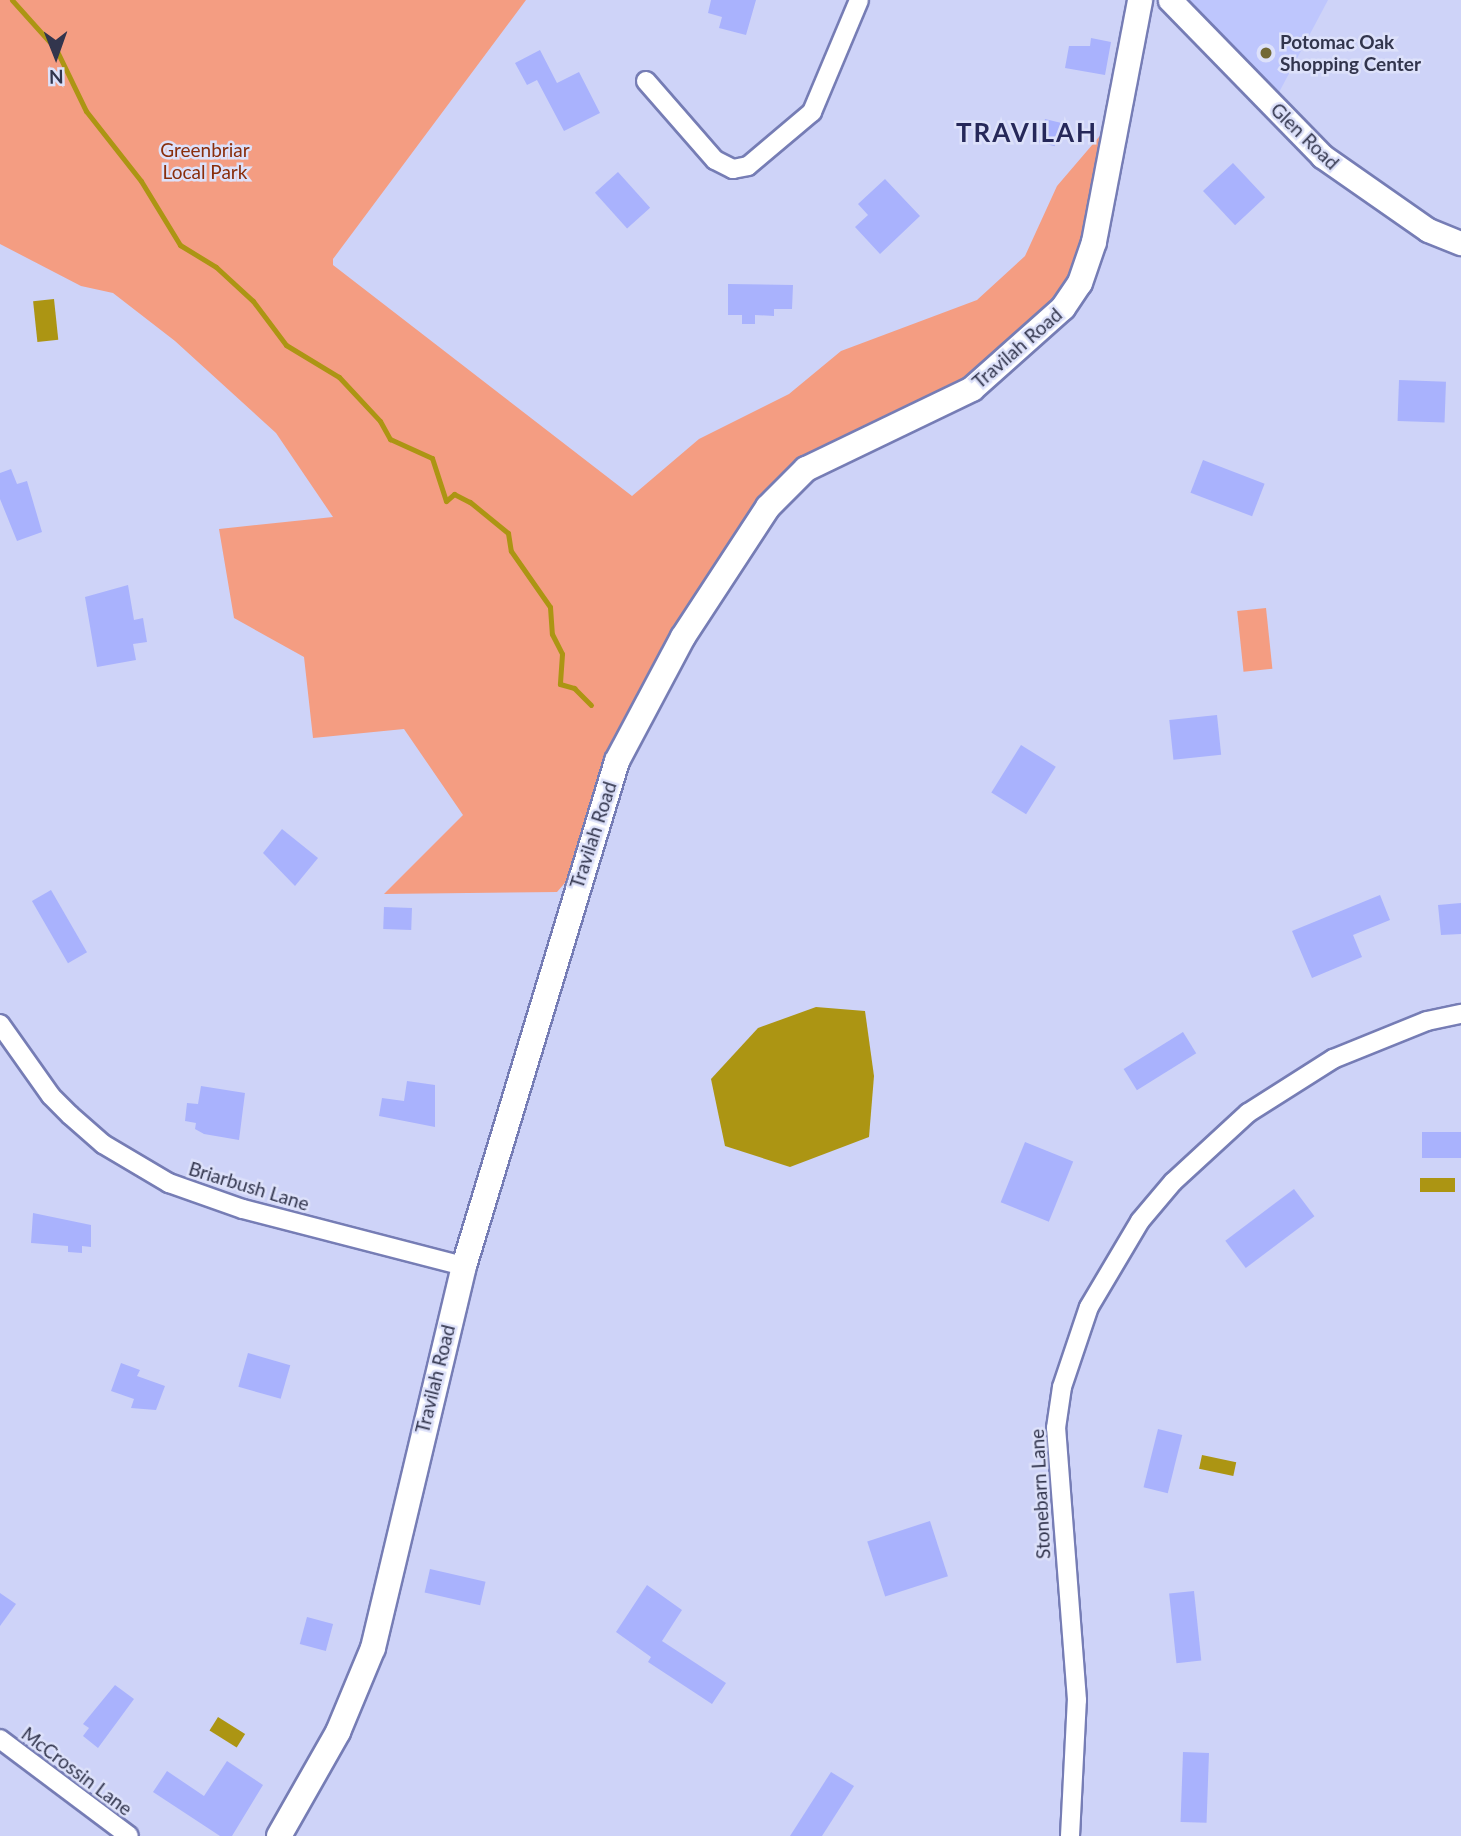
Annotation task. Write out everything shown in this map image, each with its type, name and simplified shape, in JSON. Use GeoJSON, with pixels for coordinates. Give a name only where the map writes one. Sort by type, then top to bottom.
{"type":"FeatureCollection","features":[{"type":"Feature","properties":{"kind":"main road","name":"Travilah Road"},"geometry":{"type":"LineString","coordinates":[[279,1836],[338,1732],[373,1648],[464,1266],[599,808],[617,761],[682,638],[768,507],[806,469],[972,389],[1063,308],[1080,283],[1094,242],[1140,0]]}},
{"type":"Feature","properties":{"kind":"street"},"geometry":{"type":"LineString","coordinates":[[646,81],[715,160],[733,169],[748,166],[812,112],[859,0]]}},
{"type":"Feature","properties":{"kind":"street","name":"Glen Road"},"geometry":{"type":"LineString","coordinates":[[1170,0],[1322,156],[1428,230],[1461,243]]}},
{"type":"Feature","properties":{"kind":"street","name":"Stonebarn Lane"},"geometry":{"type":"LineString","coordinates":[[1070,1836],[1077,1700],[1056,1428],[1066,1373],[1089,1307],[1140,1221],[1173,1182],[1248,1113],[1333,1059],[1427,1021],[1461,1014]]}},
{"type":"Feature","properties":{"kind":"street","name":"Briarbush Lane"},"geometry":{"type":"LineString","coordinates":[[0,1024],[51,1096],[70,1115],[113,1151],[169,1183],[243,1209],[464,1266]]}},
{"type":"Feature","properties":{"kind":"street","name":"McCrossin Lane"},"geometry":{"type":"LineString","coordinates":[[0,1739],[129,1836]]}},
{"type":"Feature","properties":{"kind":"shaded area","name":"Potomac Oak Shopping Center"},"geometry":{"type":"Polygon","coordinates":[[[1186,0],[1328,0],[1276,98],[1220,42],[1186,0]]]}},
{"type":"Feature","properties":{"kind":"shaded area"},"geometry":{"type":"Polygon","coordinates":[[[54,299],[58,340],[37,342],[33,301],[54,299]]]}},
{"type":"Feature","properties":{"kind":"shaded area"},"geometry":{"type":"Polygon","coordinates":[[[816,1007],[865,1011],[874,1076],[869,1137],[790,1167],[725,1146],[711,1079],[758,1028],[816,1007]]]}},
{"type":"Feature","properties":{"kind":"shaded area"},"geometry":{"type":"Polygon","coordinates":[[[1420,1178],[1455,1178],[1455,1192],[1420,1192],[1420,1178]]]}},
{"type":"Feature","properties":{"kind":"shaded area"},"geometry":{"type":"Polygon","coordinates":[[[1202,1455],[1236,1462],[1233,1476],[1199,1469],[1202,1455]]]}},
{"type":"Feature","properties":{"kind":"shaded area"},"geometry":{"type":"Polygon","coordinates":[[[218,1717],[245,1734],[237,1748],[210,1731],[218,1717]]]}},
{"type":"Feature","properties":{"kind":"green space","name":"Greenbriar Local Park"},"geometry":{"type":"Polygon","coordinates":[[[0,0],[526,0],[333,259],[333,265],[632,496],[699,439],[789,394],[841,351],[977,300],[1025,256],[1057,186],[1122,110],[1080,283],[972,389],[806,469],[683,637],[583,862],[557,892],[384,894],[463,815],[404,729],[313,738],[304,657],[234,618],[219,529],[333,517],[276,433],[175,341],[113,293],[81,286],[0,244],[0,0]]]}},
{"type":"Feature","properties":{"kind":"green space"},"geometry":{"type":"Polygon","coordinates":[[[1266,608],[1272,669],[1244,672],[1237,611],[1266,608]]]}},
{"type":"Feature","properties":{"kind":"building"},"geometry":{"type":"Polygon","coordinates":[[[711,0],[756,0],[746,35],[719,28],[722,17],[708,13],[711,0]]]}},
{"type":"Feature","properties":{"kind":"building"},"geometry":{"type":"Polygon","coordinates":[[[1091,38],[1111,42],[1105,75],[1065,68],[1069,46],[1090,46],[1091,38]]]}},
{"type":"Feature","properties":{"kind":"building"},"geometry":{"type":"Polygon","coordinates":[[[540,50],[557,83],[579,72],[600,113],[564,131],[537,80],[527,85],[515,63],[540,50]]]}},
{"type":"Feature","properties":{"kind":"building"},"geometry":{"type":"Polygon","coordinates":[[[1045,119],[1061,123],[1055,146],[1039,142],[1045,119]]]}},
{"type":"Feature","properties":{"kind":"building"},"geometry":{"type":"Polygon","coordinates":[[[1233,163],[1265,197],[1235,225],[1203,191],[1233,163]]]}},
{"type":"Feature","properties":{"kind":"building"},"geometry":{"type":"Polygon","coordinates":[[[618,172],[650,208],[627,228],[595,193],[618,172]]]}},
{"type":"Feature","properties":{"kind":"building"},"geometry":{"type":"Polygon","coordinates":[[[885,179],[920,216],[880,254],[855,227],[868,215],[858,204],[885,179]]]}},
{"type":"Feature","properties":{"kind":"building"},"geometry":{"type":"Polygon","coordinates":[[[728,284],[793,285],[792,309],[774,309],[774,316],[755,315],[755,324],[742,324],[742,315],[728,315],[728,284]]]}},
{"type":"Feature","properties":{"kind":"building"},"geometry":{"type":"Polygon","coordinates":[[[1399,380],[1446,382],[1445,423],[1398,421],[1399,380]]]}},
{"type":"Feature","properties":{"kind":"building"},"geometry":{"type":"Polygon","coordinates":[[[1203,460],[1265,484],[1252,516],[1190,493],[1203,460]]]}},
{"type":"Feature","properties":{"kind":"building"},"geometry":{"type":"Polygon","coordinates":[[[11,469],[17,484],[27,481],[42,532],[17,541],[0,499],[0,473],[11,469]]]}},
{"type":"Feature","properties":{"kind":"building"},"geometry":{"type":"Polygon","coordinates":[[[128,585],[134,620],[143,618],[147,642],[133,644],[136,660],[97,667],[85,597],[128,585]]]}},
{"type":"Feature","properties":{"kind":"building"},"geometry":{"type":"Polygon","coordinates":[[[1217,715],[1221,755],[1173,760],[1169,720],[1217,715]]]}},
{"type":"Feature","properties":{"kind":"building"},"geometry":{"type":"Polygon","coordinates":[[[1021,745],[1056,767],[1026,814],[991,792],[1021,745]]]}},
{"type":"Feature","properties":{"kind":"building"},"geometry":{"type":"Polygon","coordinates":[[[282,829],[318,858],[295,886],[263,853],[282,829]]]}},
{"type":"Feature","properties":{"kind":"building"},"geometry":{"type":"Polygon","coordinates":[[[51,890],[87,952],[68,963],[32,901],[51,890]]]}},
{"type":"Feature","properties":{"kind":"building"},"geometry":{"type":"Polygon","coordinates":[[[1380,895],[1390,920],[1353,935],[1362,957],[1312,978],[1292,931],[1380,895]]]}},
{"type":"Feature","properties":{"kind":"building"},"geometry":{"type":"Polygon","coordinates":[[[1461,903],[1461,934],[1441,935],[1438,905],[1461,903]]]}},
{"type":"Feature","properties":{"kind":"building"},"geometry":{"type":"Polygon","coordinates":[[[384,907],[412,908],[411,930],[383,929],[384,907]]]}},
{"type":"Feature","properties":{"kind":"building"},"geometry":{"type":"Polygon","coordinates":[[[1183,1032],[1196,1053],[1137,1090],[1124,1069],[1183,1032]]]}},
{"type":"Feature","properties":{"kind":"building"},"geometry":{"type":"Polygon","coordinates":[[[407,1081],[435,1085],[435,1127],[379,1116],[382,1098],[404,1101],[407,1081]]]}},
{"type":"Feature","properties":{"kind":"building"},"geometry":{"type":"Polygon","coordinates":[[[201,1086],[245,1093],[239,1140],[204,1134],[195,1129],[196,1123],[185,1121],[187,1103],[198,1104],[201,1086]]]}},
{"type":"Feature","properties":{"kind":"building"},"geometry":{"type":"Polygon","coordinates":[[[1422,1132],[1461,1132],[1461,1158],[1422,1158],[1422,1132]]]}},
{"type":"Feature","properties":{"kind":"building"},"geometry":{"type":"Polygon","coordinates":[[[1025,1142],[1073,1161],[1049,1222],[1001,1202],[1025,1142]]]}},
{"type":"Feature","properties":{"kind":"building"},"geometry":{"type":"Polygon","coordinates":[[[1294,1189],[1314,1216],[1246,1268],[1225,1241],[1294,1189]]]}},
{"type":"Feature","properties":{"kind":"building"},"geometry":{"type":"Polygon","coordinates":[[[33,1213],[91,1225],[91,1247],[82,1246],[82,1253],[68,1252],[68,1246],[31,1243],[33,1213]]]}},
{"type":"Feature","properties":{"kind":"building"},"geometry":{"type":"Polygon","coordinates":[[[248,1353],[290,1365],[281,1399],[238,1387],[248,1353]]]}},
{"type":"Feature","properties":{"kind":"building"},"geometry":{"type":"Polygon","coordinates":[[[121,1363],[140,1370],[137,1376],[165,1386],[156,1410],[131,1408],[134,1399],[111,1391],[121,1363]]]}},
{"type":"Feature","properties":{"kind":"building"},"geometry":{"type":"Polygon","coordinates":[[[1158,1429],[1182,1435],[1168,1493],[1143,1487],[1158,1429]]]}},
{"type":"Feature","properties":{"kind":"building"},"geometry":{"type":"Polygon","coordinates":[[[930,1521],[948,1576],[885,1597],[867,1541],[930,1521]]]}},
{"type":"Feature","properties":{"kind":"building"},"geometry":{"type":"Polygon","coordinates":[[[430,1569],[486,1582],[480,1605],[425,1592],[430,1569]]]}},
{"type":"Feature","properties":{"kind":"building"},"geometry":{"type":"Polygon","coordinates":[[[647,1585],[682,1610],[662,1641],[726,1683],[712,1704],[648,1662],[651,1657],[616,1632],[647,1585]]]}},
{"type":"Feature","properties":{"kind":"building"},"geometry":{"type":"Polygon","coordinates":[[[1194,1591],[1201,1661],[1176,1663],[1169,1594],[1194,1591]]]}},
{"type":"Feature","properties":{"kind":"building"},"geometry":{"type":"Polygon","coordinates":[[[0,1593],[16,1604],[0,1626],[0,1593]]]}},
{"type":"Feature","properties":{"kind":"building"},"geometry":{"type":"Polygon","coordinates":[[[307,1617],[333,1624],[326,1651],[300,1644],[307,1617]]]}},
{"type":"Feature","properties":{"kind":"building"},"geometry":{"type":"Polygon","coordinates":[[[115,1685],[134,1699],[98,1748],[83,1736],[89,1728],[83,1724],[115,1685]]]}},
{"type":"Feature","properties":{"kind":"building"},"geometry":{"type":"Polygon","coordinates":[[[1183,1752],[1209,1753],[1207,1823],[1181,1822],[1183,1752]]]}},
{"type":"Feature","properties":{"kind":"building"},"geometry":{"type":"Polygon","coordinates":[[[227,1761],[263,1785],[232,1836],[220,1836],[153,1792],[167,1771],[204,1796],[227,1761]]]}},
{"type":"Feature","properties":{"kind":"building"},"geometry":{"type":"Polygon","coordinates":[[[831,1772],[854,1786],[822,1836],[790,1836],[831,1772]]]}},
{"type":"Feature","properties":{"kind":"waterway"},"geometry":{"type":"LineString","coordinates":[[12,0],[56,49],[86,111],[141,181],[180,245],[216,267],[253,301],[286,345],[339,377],[380,421],[390,439],[432,458],[446,501],[454,494],[470,502],[508,533],[511,551],[550,607],[552,634],[562,654],[560,684],[574,688],[591,705]]}},
{"type":"Feature","properties":{"kind":"place","name":"Potomac Oak Shopping Center"},"geometry":{"type":"Point","coordinates":[1266,53]}},
{"type":"Feature","properties":{"kind":"district","name":"TRAVILAH"},"geometry":{"type":"Point","coordinates":[1027,133]}}]}
